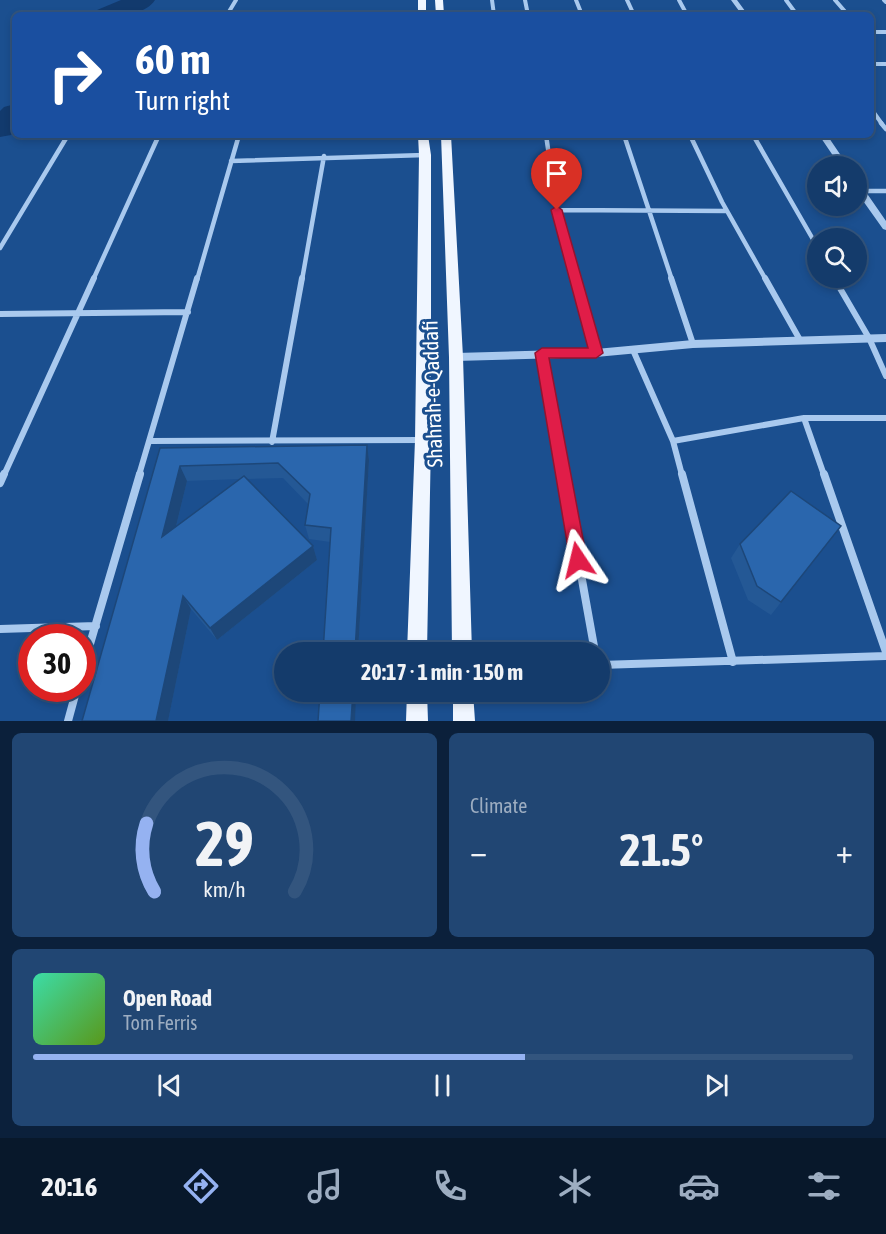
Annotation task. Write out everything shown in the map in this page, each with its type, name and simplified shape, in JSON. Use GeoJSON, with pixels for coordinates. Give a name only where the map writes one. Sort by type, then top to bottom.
{"type":"FeatureCollection","features":[{"type":"Feature","properties":{"kind":"main road","name":"Shahrah-e-Qaddafi"},"geometry":{"type":"LineString","coordinates":[[417,642],[423,440],[423,138]]}},
{"type":"Feature","properties":{"kind":"main road","name":"Shahrah-e-Qaddafi"},"geometry":{"type":"LineString","coordinates":[[446,138],[456,357],[462,642]]}},
{"type":"Feature","properties":{"kind":"main road"},"geometry":{"type":"LineString","coordinates":[[417,702],[417,721]]}},
{"type":"Feature","properties":{"kind":"main road"},"geometry":{"type":"LineString","coordinates":[[463,702],[464,721]]}},
{"type":"Feature","properties":{"kind":"street"},"geometry":{"type":"LineString","coordinates":[[835,0],[845,12]]}},
{"type":"Feature","properties":{"kind":"street"},"geometry":{"type":"LineString","coordinates":[[874,113],[886,129]]}},
{"type":"Feature","properties":{"kind":"street"},"geometry":{"type":"LineString","coordinates":[[0,248],[66,138]]}},
{"type":"Feature","properties":{"kind":"street"},"geometry":{"type":"LineString","coordinates":[[0,483],[158,138]]}},
{"type":"Feature","properties":{"kind":"street"},"geometry":{"type":"LineString","coordinates":[[96,626],[238,138]]}},
{"type":"Feature","properties":{"kind":"street"},"geometry":{"type":"LineString","coordinates":[[546,138],[557,210],[596,353]]}},
{"type":"Feature","properties":{"kind":"street"},"geometry":{"type":"LineString","coordinates":[[625,138],[693,344]]}},
{"type":"Feature","properties":{"kind":"street"},"geometry":{"type":"LineString","coordinates":[[691,138],[727,211],[800,340]]}},
{"type":"Feature","properties":{"kind":"street"},"geometry":{"type":"LineString","coordinates":[[755,138],[807,229]]}},
{"type":"Feature","properties":{"kind":"street"},"geometry":{"type":"LineString","coordinates":[[825,138],[837,156]]}},
{"type":"Feature","properties":{"kind":"street"},"geometry":{"type":"LineString","coordinates":[[231,161],[324,156],[425,155]]}},
{"type":"Feature","properties":{"kind":"street"},"geometry":{"type":"LineString","coordinates":[[272,442],[324,156]]}},
{"type":"Feature","properties":{"kind":"street"},"geometry":{"type":"LineString","coordinates":[[867,189],[886,191]]}},
{"type":"Feature","properties":{"kind":"street"},"geometry":{"type":"LineString","coordinates":[[867,200],[886,227]]}},
{"type":"Feature","properties":{"kind":"street"},"geometry":{"type":"LineString","coordinates":[[557,210],[727,211]]}},
{"type":"Feature","properties":{"kind":"street"},"geometry":{"type":"LineString","coordinates":[[840,288],[869,338],[886,376]]}},
{"type":"Feature","properties":{"kind":"street"},"geometry":{"type":"LineString","coordinates":[[0,314],[188,312]]}},
{"type":"Feature","properties":{"kind":"street"},"geometry":{"type":"LineString","coordinates":[[456,357],[596,353],[693,344],[886,338]]}},
{"type":"Feature","properties":{"kind":"street"},"geometry":{"type":"LineString","coordinates":[[633,350],[673,441],[733,662]]}},
{"type":"Feature","properties":{"kind":"street"},"geometry":{"type":"LineString","coordinates":[[542,353],[592,642]]}},
{"type":"Feature","properties":{"kind":"street"},"geometry":{"type":"LineString","coordinates":[[673,441],[804,418],[886,418]]}},
{"type":"Feature","properties":{"kind":"street"},"geometry":{"type":"LineString","coordinates":[[610,665],[733,662],[886,654],[804,418]]}},
{"type":"Feature","properties":{"kind":"street"},"geometry":{"type":"LineString","coordinates":[[150,441],[423,440]]}},
{"type":"Feature","properties":{"kind":"street"},"geometry":{"type":"LineString","coordinates":[[0,630],[18,629]]}},
{"type":"Feature","properties":{"kind":"street"},"geometry":{"type":"LineString","coordinates":[[68,721],[73,702]]}},
{"type":"Feature","properties":{"kind":"building"},"geometry":{"type":"Polygon","coordinates":[[[367,445],[356,642],[324,642],[331,528],[305,525],[310,494],[278,463],[180,466],[162,537],[244,476],[313,546],[210,628],[183,596],[156,721],[82,721],[87,702],[96,702],[96,672],[160,448],[367,445]]]}},
{"type":"Feature","properties":{"kind":"building"},"geometry":{"type":"Polygon","coordinates":[[[791,491],[841,526],[781,602],[757,586],[740,544],[791,491]]]}},
{"type":"Feature","properties":{"kind":"building"},"geometry":{"type":"Polygon","coordinates":[[[319,702],[352,702],[351,721],[318,721],[319,702]]]}},
{"type":"Feature","properties":{"kind":"waterway"},"geometry":{"type":"LineString","coordinates":[[113,12],[143,0]]}},
{"type":"Feature","properties":{"kind":"waterway"},"geometry":{"type":"LineString","coordinates":[[0,128],[12,116]]}},
{"type":"Feature","properties":{"kind":"route"},"geometry":{"type":"LineString","coordinates":[[557,210],[596,353],[542,353],[578,560]]}}]}
